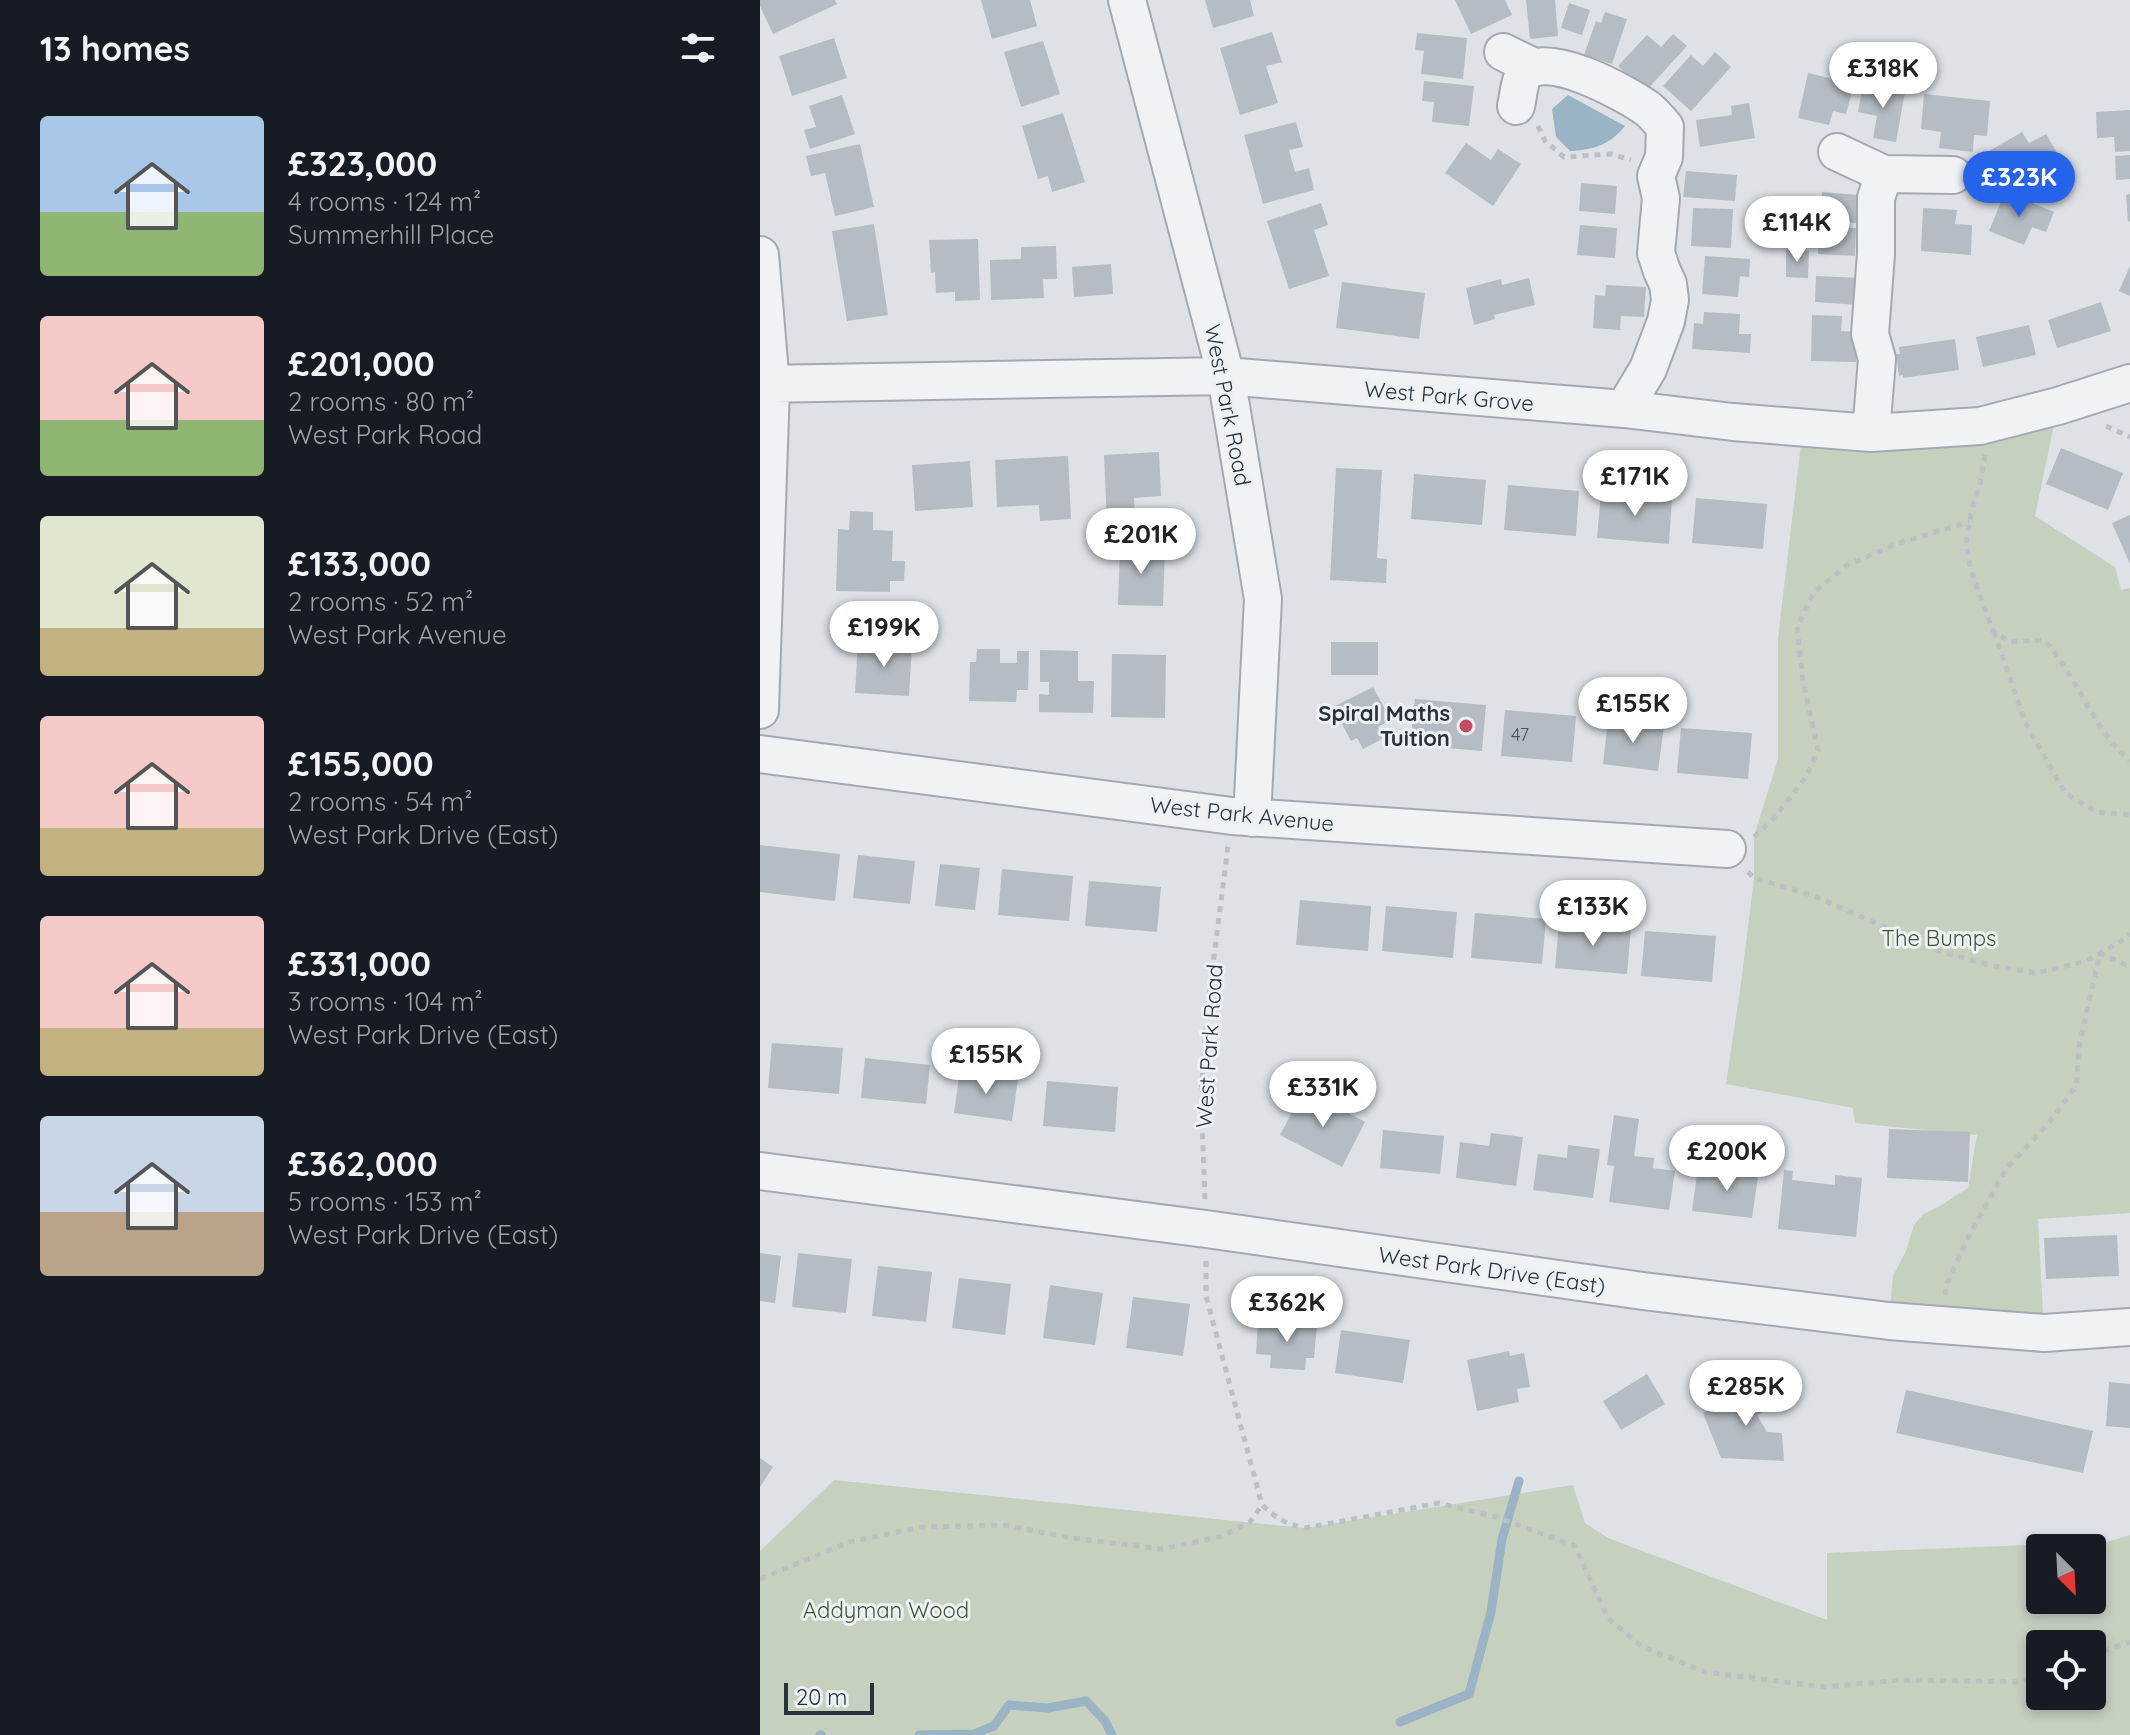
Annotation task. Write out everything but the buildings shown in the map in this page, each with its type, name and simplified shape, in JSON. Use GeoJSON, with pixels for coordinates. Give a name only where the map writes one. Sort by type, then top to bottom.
{"type":"FeatureCollection","features":[{"type":"Feature","properties":{"kind":"street","name":"West Park Road"},"geometry":{"type":"LineString","coordinates":[[1127,0],[1226,376],[1263,599],[1242,817]]}},
{"type":"Feature","properties":{"kind":"street"},"geometry":{"type":"LineString","coordinates":[[1524,110],[1519,59],[1559,66],[1608,86],[1647,109],[1665,127],[1664,157],[1656,176],[1661,198],[1656,253],[1668,284],[1670,300],[1666,321],[1648,369],[1624,409]]}},
{"type":"Feature","properties":{"kind":"street"},"geometry":{"type":"LineString","coordinates":[[1837,152],[1884,174],[1953,175]]}},
{"type":"Feature","properties":{"kind":"street"},"geometry":{"type":"LineString","coordinates":[[1871,433],[1877,359],[1870,334],[1876,254],[1876,198],[1884,174]]}},
{"type":"Feature","properties":{"kind":"street"},"geometry":{"type":"LineString","coordinates":[[760,255],[766,385],[760,710]]}},
{"type":"Feature","properties":{"kind":"street","name":"West Park Grove"},"geometry":{"type":"LineString","coordinates":[[766,385],[1226,376],[1871,433],[1980,426],[2130,383]]}},
{"type":"Feature","properties":{"kind":"street","name":"West Park Avenue"},"geometry":{"type":"LineString","coordinates":[[760,754],[1242,817],[1747,850]]}},
{"type":"Feature","properties":{"kind":"street","name":"West Park Drive (East)"},"geometry":{"type":"LineString","coordinates":[[760,1171],[1206,1229],[1643,1291],[1940,1326],[2044,1333],[2130,1327]]}},
{"type":"Feature","properties":{"kind":"path"},"geometry":{"type":"LineString","coordinates":[[1524,110],[1545,141],[1564,157],[1611,154],[1631,160],[1638,150]]}},
{"type":"Feature","properties":{"kind":"path"},"geometry":{"type":"LineString","coordinates":[[1980,426],[1985,451],[1966,543],[1971,571],[2025,722],[2065,793],[2097,812],[2130,815]]}},
{"type":"Feature","properties":{"kind":"path"},"geometry":{"type":"LineString","coordinates":[[1747,850],[1806,777],[1818,750],[1803,681],[1797,627],[1814,592],[1846,566],[1896,544],[1969,522]]}},
{"type":"Feature","properties":{"kind":"path"},"geometry":{"type":"LineString","coordinates":[[1993,631],[2010,642],[2044,640],[2058,655],[2096,722],[2116,749],[2130,761]]}},
{"type":"Feature","properties":{"kind":"path","name":"West Park Road"},"geometry":{"type":"LineString","coordinates":[[1242,817],[1208,1004],[1201,1093],[1206,1296],[1262,1505]]}},
{"type":"Feature","properties":{"kind":"path"},"geometry":{"type":"LineString","coordinates":[[1747,850],[1754,878]]}},
{"type":"Feature","properties":{"kind":"path"},"geometry":{"type":"LineString","coordinates":[[1747,850],[1754,878]]}},
{"type":"Feature","properties":{"kind":"path"},"geometry":{"type":"LineString","coordinates":[[1754,878],[1814,896],[1939,951],[1988,965],[2037,973],[2086,961],[2130,933]]}},
{"type":"Feature","properties":{"kind":"path"},"geometry":{"type":"LineString","coordinates":[[2100,953],[2130,967]]}},
{"type":"Feature","properties":{"kind":"path"},"geometry":{"type":"LineString","coordinates":[[1940,1326],[1947,1283],[2006,1169],[2049,1123],[2076,1086],[2079,1046],[2100,953]]}},
{"type":"Feature","properties":{"kind":"path"},"geometry":{"type":"LineString","coordinates":[[760,1579],[849,1542],[922,1527],[1003,1525],[1072,1538],[1161,1549],[1220,1537],[1250,1522],[1262,1505],[1278,1519],[1305,1528],[1439,1503],[1496,1517],[1575,1546],[1608,1618],[1641,1646],[1705,1672],[1824,1687],[1901,1680],[2026,1680]]}},
{"type":"Feature","properties":{"kind":"path"},"geometry":{"type":"LineString","coordinates":[[2106,1650],[2130,1642]]}},
{"type":"Feature","properties":{"kind":"green space","name":"The Bumps"},"geometry":{"type":"Polygon","coordinates":[[[2058,406],[2035,516],[2115,567],[2121,590],[2130,588],[2130,1213],[2038,1219],[2044,1333],[1889,1321],[1893,1276],[1906,1251],[1914,1225],[1923,1214],[1968,1188],[1977,1135],[1855,1123],[1853,1108],[1726,1084],[1754,878],[1754,836],[1778,759],[1778,638],[1803,427],[2058,406]]]}},
{"type":"Feature","properties":{"kind":"green space","name":"Addyman Wood"},"geometry":{"type":"Polygon","coordinates":[[[834,1480],[1305,1528],[1573,1485],[1585,1523],[1608,1538],[1827,1620],[1827,1553],[2026,1545],[2026,1614],[2106,1614],[2106,1542],[2130,1535],[2130,1735],[760,1735],[760,1551],[834,1480]]]}},
{"type":"Feature","properties":{"kind":"water"},"geometry":{"type":"Polygon","coordinates":[[[1568,95],[1625,126],[1600,145],[1570,151],[1556,137],[1552,109],[1568,95]]]}},
{"type":"Feature","properties":{"kind":"waterway"},"geometry":{"type":"LineString","coordinates":[[1400,1722],[1469,1694],[1491,1612],[1502,1539],[1519,1481]]}},
{"type":"Feature","properties":{"kind":"waterway"},"geometry":{"type":"LineString","coordinates":[[919,1735],[974,1734],[994,1726],[1009,1705],[1048,1708],[1086,1701],[1105,1721],[1112,1735]]}},
{"type":"Feature","properties":{"kind":"place","name":"Spiral Maths Tuition"},"geometry":{"type":"Point","coordinates":[1466,726]}}]}
